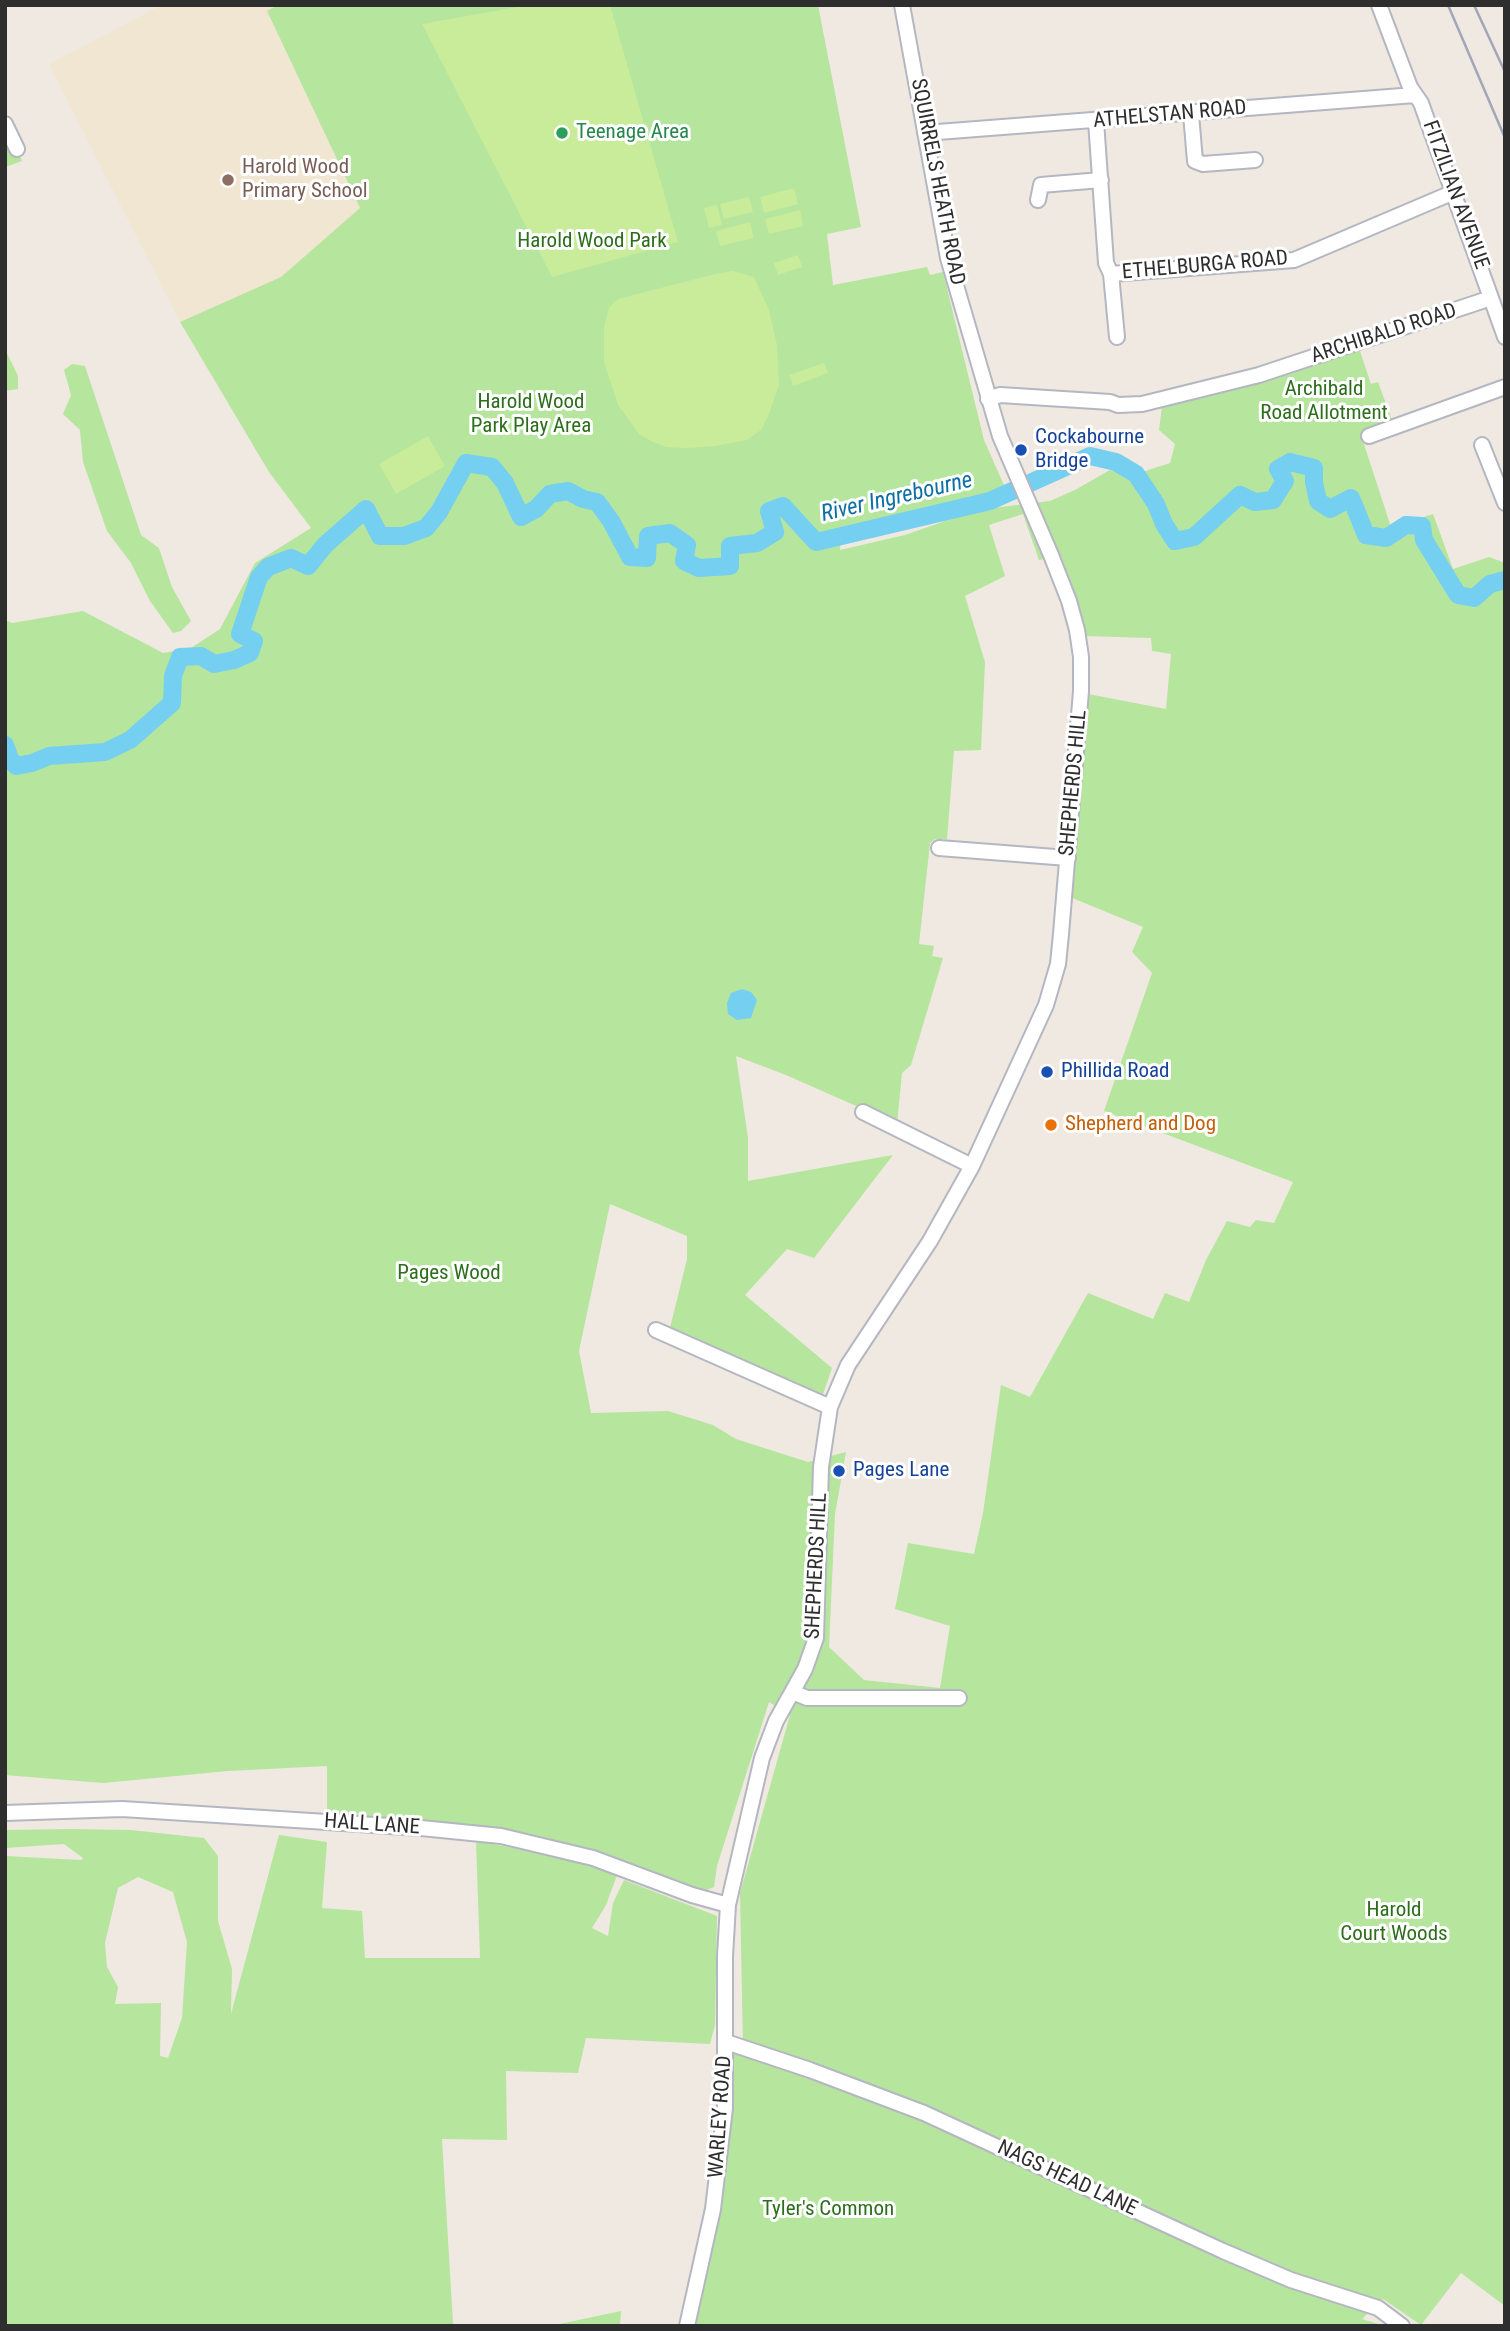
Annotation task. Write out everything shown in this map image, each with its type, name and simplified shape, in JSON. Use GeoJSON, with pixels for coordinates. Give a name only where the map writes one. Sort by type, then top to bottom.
{"type":"FeatureCollection","features":[{"type":"Feature","properties":{"kind":"street","name":"SQUIRRELS HEATH ROAD"},"geometry":{"type":"LineString","coordinates":[[902,5],[948,258],[988,399]]}},
{"type":"Feature","properties":{"kind":"street","name":"FITZILIAN AVENUE"},"geometry":{"type":"LineString","coordinates":[[1379,5],[1415,95],[1421,103],[1505,337]]}},
{"type":"Feature","properties":{"kind":"street","name":"ATHELSTAN ROAD"},"geometry":{"type":"LineString","coordinates":[[925,133],[1415,95]]}},
{"type":"Feature","properties":{"kind":"street"},"geometry":{"type":"LineString","coordinates":[[1191,114],[1195,161],[1203,164],[1255,160]]}},
{"type":"Feature","properties":{"kind":"street"},"geometry":{"type":"LineString","coordinates":[[1096,121],[1106,263],[1111,274],[1117,337]]}},
{"type":"Feature","properties":{"kind":"street"},"geometry":{"type":"LineString","coordinates":[[5,124],[17,149]]}},
{"type":"Feature","properties":{"kind":"street"},"geometry":{"type":"LineString","coordinates":[[1038,200],[1041,185],[1101,180]]}},
{"type":"Feature","properties":{"kind":"street","name":"ETHELBURGA ROAD"},"geometry":{"type":"LineString","coordinates":[[1111,274],[1294,260],[1454,192]]}},
{"type":"Feature","properties":{"kind":"street","name":"ARCHIBALD ROAD"},"geometry":{"type":"LineString","coordinates":[[988,399],[1000,395],[1110,402],[1118,405],[1142,404],[1259,375],[1491,298]]}},
{"type":"Feature","properties":{"kind":"street"},"geometry":{"type":"LineString","coordinates":[[1368,436],[1505,387]]}},
{"type":"Feature","properties":{"kind":"street","name":"SHEPHERDS HILL"},"geometry":{"type":"LineString","coordinates":[[728,1905],[762,1758],[776,1721],[805,1670],[816,1638],[821,1468],[830,1407],[848,1364],[930,1241],[972,1166],[1053,985],[1058,964],[1081,691],[1081,657],[1069,601],[1011,465],[988,399]]}},
{"type":"Feature","properties":{"kind":"street"},"geometry":{"type":"LineString","coordinates":[[1482,445],[1505,503]]}},
{"type":"Feature","properties":{"kind":"street"},"geometry":{"type":"LineString","coordinates":[[939,848],[1068,858]]}},
{"type":"Feature","properties":{"kind":"street"},"geometry":{"type":"LineString","coordinates":[[863,1112],[972,1166]]}},
{"type":"Feature","properties":{"kind":"street"},"geometry":{"type":"LineString","coordinates":[[656,1331],[830,1407]]}},
{"type":"Feature","properties":{"kind":"street"},"geometry":{"type":"LineString","coordinates":[[792,1692],[807,1698],[959,1698]]}},
{"type":"Feature","properties":{"kind":"street","name":"HALL LANE"},"geometry":{"type":"LineString","coordinates":[[5,1813],[122,1810],[431,1829],[501,1836],[593,1858],[692,1895],[728,1905]]}},
{"type":"Feature","properties":{"kind":"street","name":"WARLEY ROAD"},"geometry":{"type":"LineString","coordinates":[[687,2326],[715,2195],[725,2108],[724,1956],[728,1905]]}},
{"type":"Feature","properties":{"kind":"street","name":"NAGS HEAD LANE"},"geometry":{"type":"LineString","coordinates":[[726,2042],[924,2113],[1223,2251],[1291,2280],[1378,2308],[1402,2326]]}},
{"type":"Feature","properties":{"kind":"shaded area","name":"Harold Wood Primary School"},"geometry":{"type":"Polygon","coordinates":[[[162,5],[278,5],[267,12],[360,208],[281,277],[180,322],[49,64],[162,5]]]}},
{"type":"Feature","properties":{"kind":"green space"},"geometry":{"type":"Polygon","coordinates":[[[278,5],[818,5],[861,227],[827,234],[833,285],[927,267],[930,275],[943,272],[984,440],[1007,492],[990,501],[841,536],[840,550],[905,535],[977,510],[1050,501],[1110,470],[1130,476],[1170,463],[1175,444],[1159,430],[1163,399],[1187,394],[1224,393],[1359,348],[1371,384],[1378,382],[1393,423],[1361,435],[1391,527],[1433,514],[1453,569],[1489,557],[1505,563],[1505,2306],[1461,2273],[1421,2325],[1383,2299],[1362,2319],[1385,2326],[684,2326],[710,2218],[726,2042],[743,2049],[740,1893],[790,1715],[769,1702],[717,1866],[714,1887],[704,1891],[539,1837],[481,1826],[327,1815],[327,1766],[228,1771],[103,1783],[5,1775],[5,620],[12,623],[83,611],[163,653],[191,648],[220,629],[255,563],[311,528],[269,472],[180,322],[281,277],[360,208],[267,11],[278,5]],[[1023,514],[989,525],[1005,576],[965,596],[985,662],[981,750],[954,751],[947,839],[935,839],[930,843],[919,944],[934,946],[932,956],[943,958],[911,1065],[902,1073],[897,1124],[736,1056],[748,1138],[748,1181],[893,1155],[814,1258],[787,1249],[745,1295],[832,1368],[820,1403],[668,1336],[687,1259],[687,1236],[610,1204],[579,1351],[591,1413],[668,1411],[713,1425],[736,1439],[808,1462],[846,1452],[835,1514],[829,1647],[864,1680],[940,1688],[950,1626],[895,1609],[908,1543],[974,1554],[983,1513],[1001,1385],[1030,1397],[1088,1293],[1153,1319],[1165,1293],[1189,1302],[1206,1260],[1227,1221],[1250,1227],[1256,1220],[1274,1223],[1293,1182],[1104,1111],[1152,973],[1132,952],[1143,927],[1065,895],[1077,821],[1088,694],[1166,709],[1171,654],[1152,651],[1151,638],[1083,636],[1077,605],[1061,556],[1039,560],[1023,514]]]}},
{"type":"Feature","properties":{"kind":"green space","name":"Teenage Area"},"geometry":{"type":"Polygon","coordinates":[[[528,5],[610,5],[678,242],[552,277],[422,24],[528,5]]]}},
{"type":"Feature","properties":{"kind":"green space"},"geometry":{"type":"Polygon","coordinates":[[[5,124],[22,161],[5,167],[5,124]]]}},
{"type":"Feature","properties":{"kind":"green space"},"geometry":{"type":"Polygon","coordinates":[[[794,188],[798,204],[764,213],[760,197],[794,188]]]}},
{"type":"Feature","properties":{"kind":"green space"},"geometry":{"type":"Polygon","coordinates":[[[749,197],[753,212],[724,219],[720,204],[749,197]]]}},
{"type":"Feature","properties":{"kind":"green space"},"geometry":{"type":"Polygon","coordinates":[[[717,205],[722,225],[709,228],[704,208],[717,205]]]}},
{"type":"Feature","properties":{"kind":"green space"},"geometry":{"type":"Polygon","coordinates":[[[800,210],[803,226],[769,234],[765,219],[800,210]]]}},
{"type":"Feature","properties":{"kind":"green space"},"geometry":{"type":"Polygon","coordinates":[[[750,222],[754,238],[720,246],[716,231],[750,222]]]}},
{"type":"Feature","properties":{"kind":"green space"},"geometry":{"type":"Polygon","coordinates":[[[798,255],[802,267],[778,275],[774,263],[798,255]]]}},
{"type":"Feature","properties":{"kind":"green space"},"geometry":{"type":"Polygon","coordinates":[[[733,271],[754,277],[769,310],[777,345],[779,385],[769,414],[761,430],[747,440],[686,448],[666,447],[651,441],[639,434],[618,405],[604,362],[604,327],[609,308],[618,299],[733,271]]]}},
{"type":"Feature","properties":{"kind":"green space"},"geometry":{"type":"Polygon","coordinates":[[[5,349],[18,376],[18,389],[5,391],[5,349]]]}},
{"type":"Feature","properties":{"kind":"green space"},"geometry":{"type":"Polygon","coordinates":[[[824,363],[828,373],[793,386],[789,375],[824,363]]]}},
{"type":"Feature","properties":{"kind":"green space"},"geometry":{"type":"Polygon","coordinates":[[[72,364],[85,366],[141,535],[159,548],[172,587],[191,621],[181,631],[173,633],[150,601],[131,563],[107,531],[83,462],[80,430],[63,414],[71,395],[64,370],[72,364]]]}},
{"type":"Feature","properties":{"kind":"green space"},"geometry":{"type":"Polygon","coordinates":[[[428,436],[445,466],[396,494],[379,464],[428,436]]]}},
{"type":"Feature","properties":{"kind":"green space"},"geometry":{"type":"Polygon","coordinates":[[[5,1830],[131,1830],[204,1838],[218,1856],[218,1921],[232,1969],[231,2014],[279,1835],[327,1842],[322,1908],[362,1911],[365,1958],[480,1958],[476,1841],[562,1857],[617,1875],[606,1905],[592,1928],[608,1936],[613,1903],[624,1880],[717,1916],[715,2025],[710,2044],[586,2038],[578,2073],[506,2071],[507,2140],[442,2139],[453,2323],[456,2326],[5,2326],[5,1856],[83,1858],[64,1844],[5,1848],[5,1830]],[[138,1877],[118,1888],[105,1943],[107,1967],[118,1987],[115,2004],[161,2003],[160,2056],[168,2058],[182,2018],[187,1942],[173,1892],[138,1877]]]}},
{"type":"Feature","properties":{"kind":"green space"},"geometry":{"type":"Polygon","coordinates":[[[621,2311],[620,2326],[550,2326],[621,2311]]]}},
{"type":"Feature","properties":{"kind":"water"},"geometry":{"type":"Polygon","coordinates":[[[742,989],[751,992],[757,1000],[751,1018],[737,1020],[728,1014],[727,1003],[731,993],[742,989]]]}},
{"type":"Feature","properties":{"kind":"waterway","name":"River Ingrebourne"},"geometry":{"type":"LineString","coordinates":[[5,745],[16,766],[49,756],[105,752],[130,740],[172,703],[173,676],[180,657],[201,656],[214,664],[250,653],[254,641],[240,634],[259,577],[268,567],[291,558],[308,566],[325,545],[366,509],[380,536],[404,536],[426,528],[439,512],[466,463],[492,467],[505,483],[521,517],[536,509],[550,494],[568,491],[583,499],[597,502],[611,521],[630,557],[647,558],[648,536],[670,533],[687,545],[684,561],[699,568],[730,566],[730,546],[757,543],[775,532],[769,511],[783,506],[816,542],[990,501],[1090,456],[1116,462],[1136,474],[1156,504],[1175,541],[1194,537],[1240,495],[1255,502],[1273,500],[1285,481],[1278,469],[1290,462],[1314,468],[1318,501],[1330,509],[1351,498],[1366,535],[1386,538],[1406,525],[1422,526],[1424,540],[1458,595],[1474,598],[1490,584],[1505,580]]}},
{"type":"Feature","properties":{"kind":"railway"},"geometry":{"type":"LineString","coordinates":[[1448,5],[1505,138]]}},
{"type":"Feature","properties":{"kind":"railway"},"geometry":{"type":"LineString","coordinates":[[1474,5],[1505,72]]}},
{"type":"Feature","properties":{"kind":"place","name":"Teenage Area"},"geometry":{"type":"Point","coordinates":[562,133]}},
{"type":"Feature","properties":{"kind":"place","name":"Harold Wood Primary School"},"geometry":{"type":"Point","coordinates":[228,180]}},
{"type":"Feature","properties":{"kind":"place","name":"Cockabourne Bridge"},"geometry":{"type":"Point","coordinates":[1021,450]}},
{"type":"Feature","properties":{"kind":"place","name":"Phillida Road"},"geometry":{"type":"Point","coordinates":[1047,1072]}},
{"type":"Feature","properties":{"kind":"place","name":"Shepherd and Dog"},"geometry":{"type":"Point","coordinates":[1051,1125]}},
{"type":"Feature","properties":{"kind":"place","name":"Pages Lane"},"geometry":{"type":"Point","coordinates":[839,1471]}},
{"type":"Feature","properties":{"kind":"park label","name":"Harold Wood Park"},"geometry":{"type":"Point","coordinates":[592,242]}},
{"type":"Feature","properties":{"kind":"park label","name":"Archibald Road Allotment"},"geometry":{"type":"Point","coordinates":[1324,402]}},
{"type":"Feature","properties":{"kind":"park label","name":"Harold Wood Park Play Area"},"geometry":{"type":"Point","coordinates":[531,415]}},
{"type":"Feature","properties":{"kind":"park label","name":"Pages Wood"},"geometry":{"type":"Point","coordinates":[449,1274]}},
{"type":"Feature","properties":{"kind":"park label","name":"Harold Court Woods"},"geometry":{"type":"Point","coordinates":[1394,1923]}},
{"type":"Feature","properties":{"kind":"park label","name":"Tyler's Common"},"geometry":{"type":"Point","coordinates":[828,2210]}}]}
